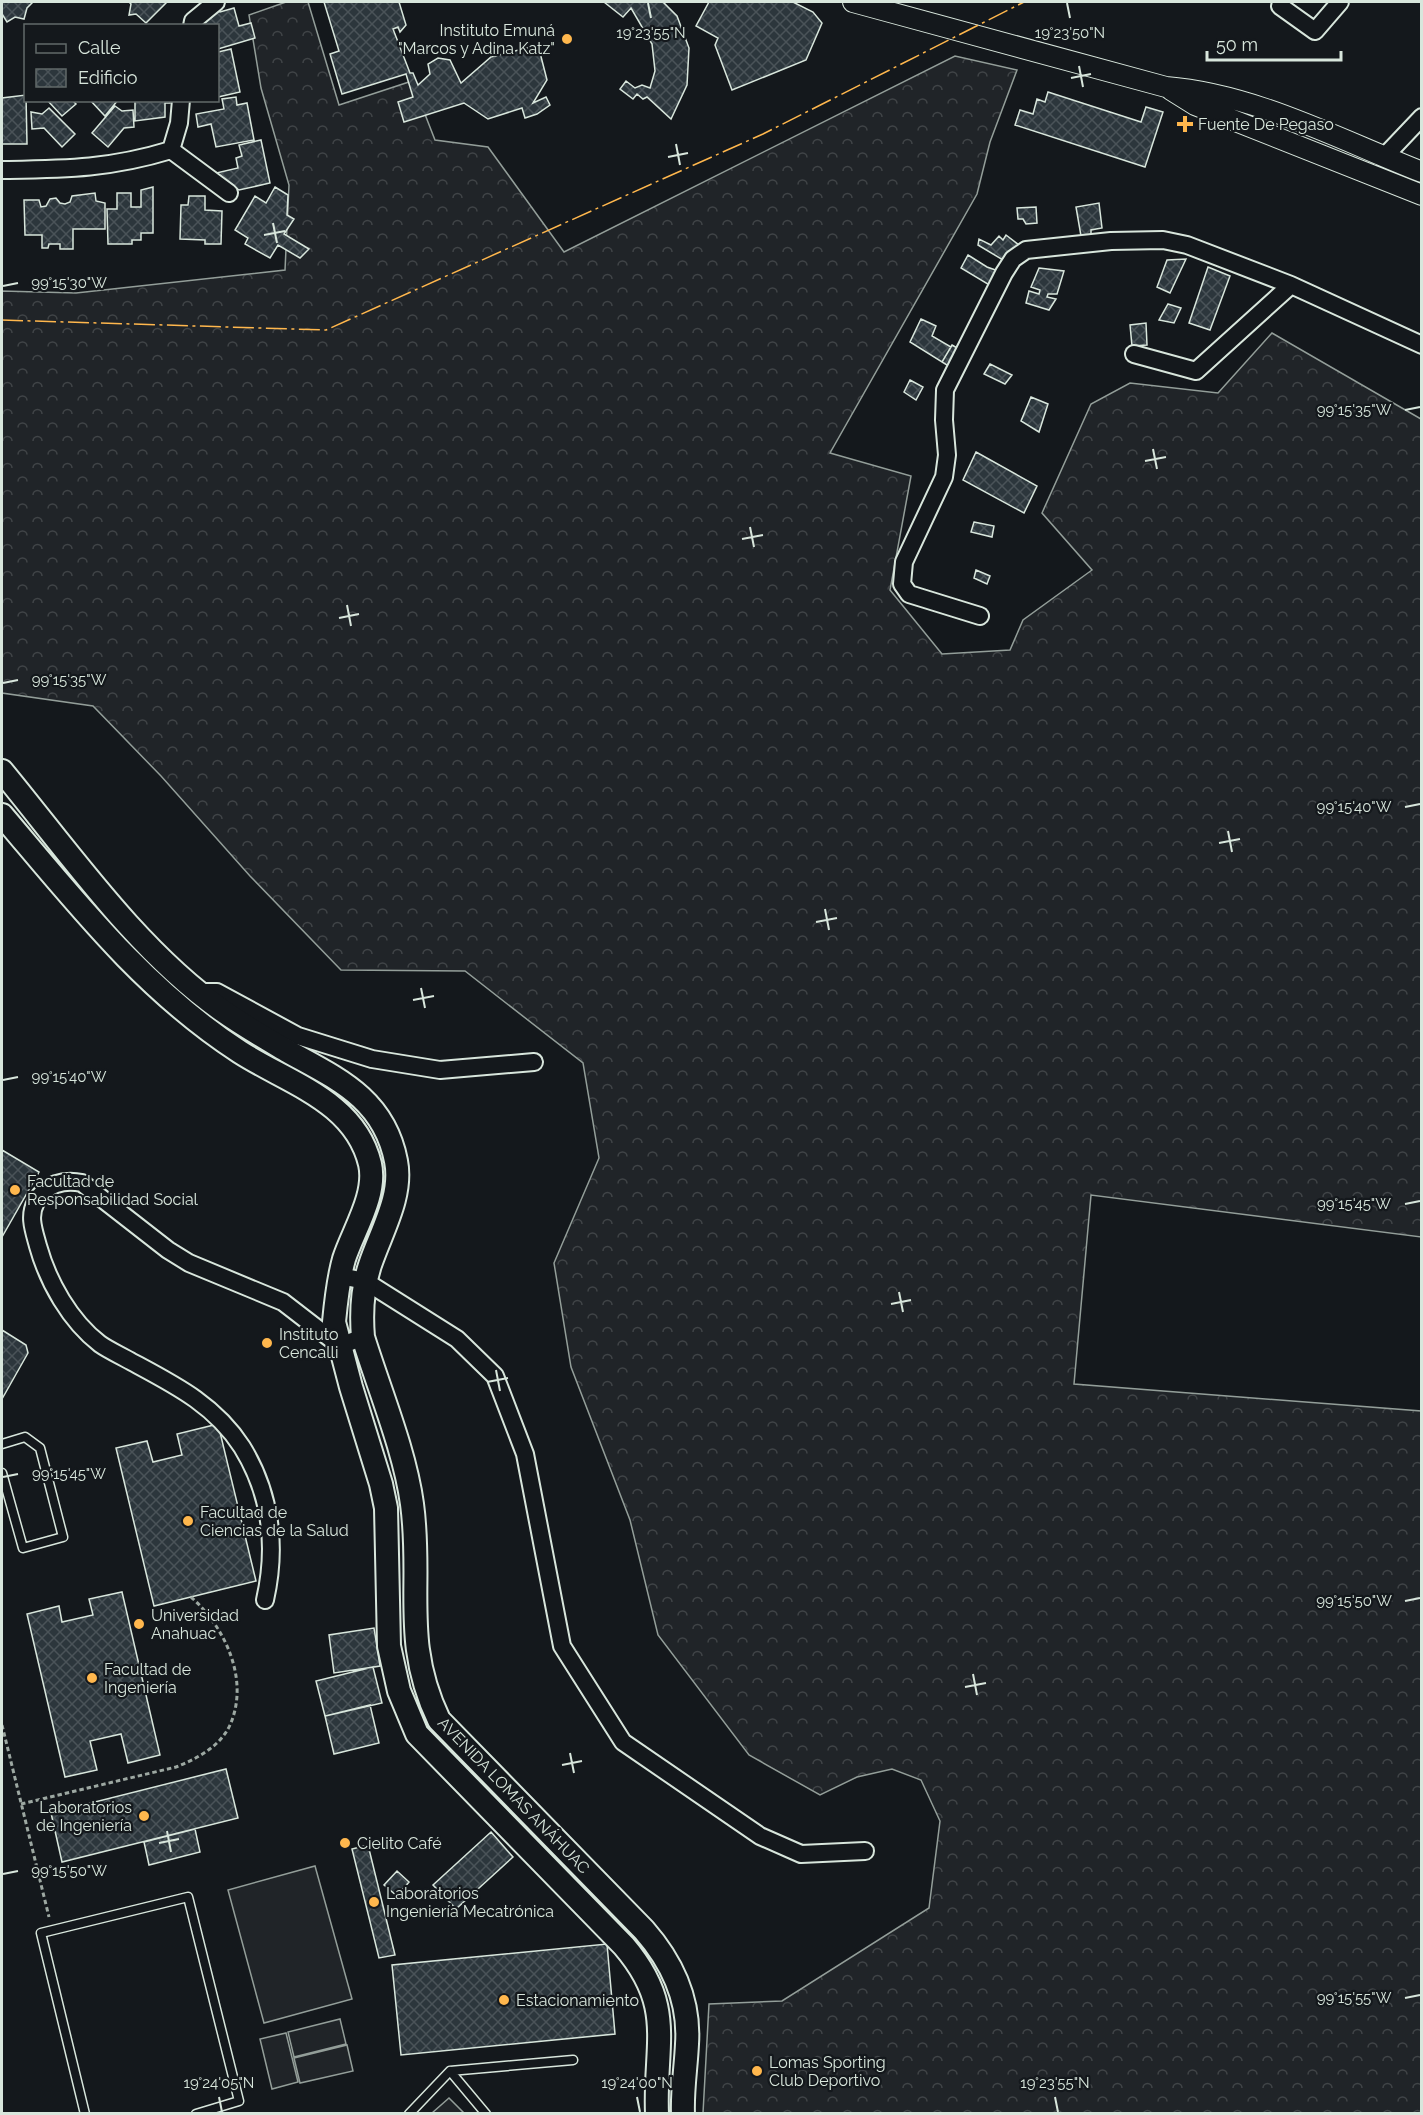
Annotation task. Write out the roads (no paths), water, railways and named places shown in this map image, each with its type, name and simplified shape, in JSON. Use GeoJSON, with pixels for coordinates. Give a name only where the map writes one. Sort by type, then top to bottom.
{"type":"FeatureCollection","features":[{"type":"Feature","properties":{"kind":"main road","name":"AVENIDA LOMAS ANÁHUAC"},"geometry":{"type":"LineString","coordinates":[[2,771],[112,904],[198,992],[255,1031],[353,1088],[384,1127],[396,1160],[396,1192],[365,1281],[362,1310],[363,1337],[407,1478],[413,1505],[416,1643],[419,1663],[431,1704],[439,1720],[644,1930],[666,1958],[680,1991],[687,2024],[683,2114]]}},
{"type":"Feature","properties":{"kind":"main road","name":"AVENIDA LOMAS ANÁHUAC"},"geometry":{"type":"LineString","coordinates":[[3,821],[131,963],[174,1003],[240,1052],[324,1100],[353,1127],[366,1152],[371,1176],[370,1187],[340,1276],[334,1322],[381,1484],[386,1509],[389,1646],[399,1691],[417,1734],[624,1946],[642,1971],[655,1998],[660,2027],[657,2114]]}},
{"type":"Feature","properties":{"kind":"street"},"geometry":{"type":"LineString","coordinates":[[192,24],[216,2]]}},
{"type":"Feature","properties":{"kind":"street"},"geometry":{"type":"LineString","coordinates":[[1280,6],[1315,31],[1340,2]]}},
{"type":"Feature","properties":{"kind":"street"},"geometry":{"type":"LineString","coordinates":[[863,3],[1166,87],[1199,90],[1276,114],[1422,172]]}},
{"type":"Feature","properties":{"kind":"street"},"geometry":{"type":"LineString","coordinates":[[1166,87],[1195,105],[1422,195]]}},
{"type":"Feature","properties":{"kind":"street"},"geometry":{"type":"LineString","coordinates":[[171,150],[179,123],[181,102]]}},
{"type":"Feature","properties":{"kind":"street"},"geometry":{"type":"LineString","coordinates":[[1384,157],[1422,117]]}},
{"type":"Feature","properties":{"kind":"street"},"geometry":{"type":"LineString","coordinates":[[2,170],[84,169],[132,162],[171,150]]}},
{"type":"Feature","properties":{"kind":"street"},"geometry":{"type":"LineString","coordinates":[[171,150],[229,193]]}},
{"type":"Feature","properties":{"kind":"street"},"geometry":{"type":"LineString","coordinates":[[980,616],[909,594],[902,584],[904,562],[944,477],[947,455],[944,420],[945,390],[1013,259],[1026,250],[1111,241],[1163,240],[1187,245],[1291,285],[1422,345]]}},
{"type":"Feature","properties":{"kind":"street"},"geometry":{"type":"LineString","coordinates":[[1134,354],[1196,371],[1291,285]]}},
{"type":"Feature","properties":{"kind":"street"},"geometry":{"type":"LineString","coordinates":[[198,992],[218,992],[298,1036],[372,1059],[440,1071],[534,1062]]}},
{"type":"Feature","properties":{"kind":"street"},"geometry":{"type":"LineString","coordinates":[[265,1600],[272,1555],[269,1521],[262,1489],[242,1447],[212,1411],[194,1396],[101,1345],[80,1325],[58,1293],[43,1262],[32,1221],[35,1203],[47,1188],[55,1184],[73,1181],[82,1183],[168,1250],[189,1263],[283,1302],[340,1346],[363,1337]]}},
{"type":"Feature","properties":{"kind":"street"},"geometry":{"type":"LineString","coordinates":[[340,1276],[365,1281],[458,1339],[495,1376],[525,1454],[562,1646],[623,1742],[760,1836],[801,1854],[866,1851]]}},
{"type":"Feature","properties":{"kind":"lane"},"geometry":{"type":"LineString","coordinates":[[2,1444],[25,1437],[40,1448],[63,1537],[22,1548],[2,1473]]}},
{"type":"Feature","properties":{"kind":"lane"},"geometry":{"type":"LineString","coordinates":[[85,2114],[40,1934],[188,1897],[239,2101],[199,2113]]}},
{"type":"Feature","properties":{"kind":"lane"},"geometry":{"type":"LineString","coordinates":[[409,2114],[450,2071],[573,2060]]}},
{"type":"Feature","properties":{"kind":"lane"},"geometry":{"type":"LineString","coordinates":[[450,2071],[486,2114]]}},
{"type":"Feature","properties":{"kind":"place","name":"Instituto Emuná \"Marcos y Adina Katz\""},"geometry":{"type":"Point","coordinates":[567,39]}},
{"type":"Feature","properties":{"kind":"place","name":"Fuente De Pegaso"},"geometry":{"type":"Point","coordinates":[1185,124]}},
{"type":"Feature","properties":{"kind":"place","name":"Facultad de Responsabilidad Social"},"geometry":{"type":"Point","coordinates":[15,1190]}},
{"type":"Feature","properties":{"kind":"place","name":"Instituto Cencalli"},"geometry":{"type":"Point","coordinates":[267,1343]}},
{"type":"Feature","properties":{"kind":"place","name":"Facultad de Ciencias de la Salud"},"geometry":{"type":"Point","coordinates":[188,1521]}},
{"type":"Feature","properties":{"kind":"place","name":"Universidad Anahuac"},"geometry":{"type":"Point","coordinates":[139,1624]}},
{"type":"Feature","properties":{"kind":"place","name":"Facultad de Ingeniería"},"geometry":{"type":"Point","coordinates":[92,1678]}},
{"type":"Feature","properties":{"kind":"place","name":"Laboratorios de Ingeniería"},"geometry":{"type":"Point","coordinates":[144,1816]}},
{"type":"Feature","properties":{"kind":"place","name":"Cielito Café"},"geometry":{"type":"Point","coordinates":[345,1843]}},
{"type":"Feature","properties":{"kind":"place","name":"Laboratorios Ingeniería Mecatrónica"},"geometry":{"type":"Point","coordinates":[374,1902]}},
{"type":"Feature","properties":{"kind":"place","name":"Estacionamiento"},"geometry":{"type":"Point","coordinates":[504,2000]}},
{"type":"Feature","properties":{"kind":"place","name":"Lomas Sporting Club Deportivo"},"geometry":{"type":"Point","coordinates":[757,2071]}}]}
